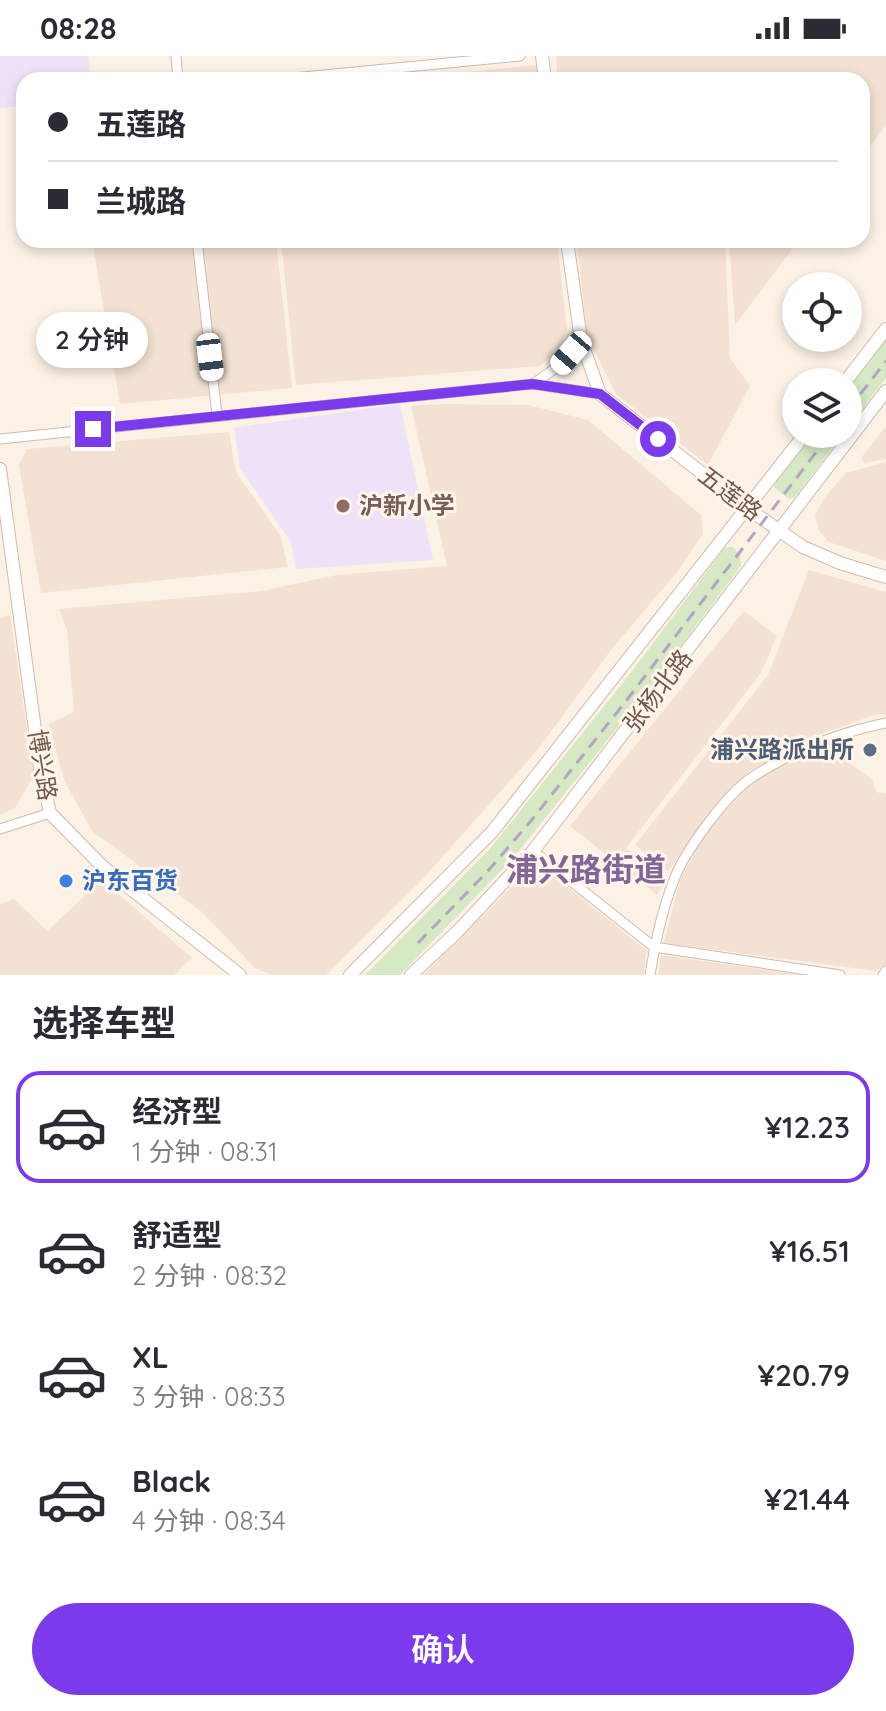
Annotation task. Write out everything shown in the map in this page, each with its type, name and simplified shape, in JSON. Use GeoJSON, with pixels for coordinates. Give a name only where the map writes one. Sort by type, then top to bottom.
{"type":"FeatureCollection","features":[{"type":"Feature","properties":{"kind":"main road"},"geometry":{"type":"LineString","coordinates":[[568,248],[581,340],[600,394]]}},
{"type":"Feature","properties":{"kind":"main road"},"geometry":{"type":"LineString","coordinates":[[856,368],[886,329]]}},
{"type":"Feature","properties":{"kind":"main road","name":"张杨北路"},"geometry":{"type":"LineString","coordinates":[[411,975],[457,932],[533,851],[886,391]]}},
{"type":"Feature","properties":{"kind":"main road","name":"五莲路"},"geometry":{"type":"LineString","coordinates":[[600,394],[747,508],[803,547],[840,563],[886,577]]}},
{"type":"Feature","properties":{"kind":"main road","name":"张杨北路"},"geometry":{"type":"LineString","coordinates":[[350,975],[492,832],[794,448]]}},
{"type":"Feature","properties":{"kind":"main road","name":"博兴路"},"geometry":{"type":"LineString","coordinates":[[0,469],[40,767],[50,813],[103,867],[240,975]]}},
{"type":"Feature","properties":{"kind":"street"},"geometry":{"type":"LineString","coordinates":[[355,72],[520,56]]}},
{"type":"Feature","properties":{"kind":"street"},"geometry":{"type":"LineString","coordinates":[[198,248],[217,415]]}},
{"type":"Feature","properties":{"kind":"street"},"geometry":{"type":"LineString","coordinates":[[533,384],[560,365],[581,340]]}},
{"type":"Feature","properties":{"kind":"street"},"geometry":{"type":"LineString","coordinates":[[0,439],[533,384],[600,394]]}},
{"type":"Feature","properties":{"kind":"street"},"geometry":{"type":"LineString","coordinates":[[650,975],[654,947],[674,878],[703,828],[748,780],[812,745],[857,729],[886,723]]}},
{"type":"Feature","properties":{"kind":"street"},"geometry":{"type":"LineString","coordinates":[[0,829],[50,813]]}},
{"type":"Feature","properties":{"kind":"street"},"geometry":{"type":"LineString","coordinates":[[533,851],[654,947],[840,975]]}},
{"type":"Feature","properties":{"kind":"shaded area"},"geometry":{"type":"Polygon","coordinates":[[[0,56],[88,56],[90,72],[16,72],[16,107],[0,108],[0,56]]]}},
{"type":"Feature","properties":{"kind":"shaded area"},"geometry":{"type":"Polygon","coordinates":[[[556,56],[886,56],[886,125],[870,146],[870,72],[557,72],[556,56]]]}},
{"type":"Feature","properties":{"kind":"shaded area"},"geometry":{"type":"Polygon","coordinates":[[[537,65],[537,72],[468,72],[537,65]]]}},
{"type":"Feature","properties":{"kind":"shaded area"},"geometry":{"type":"Polygon","coordinates":[[[93,248],[277,248],[292,388],[120,404],[93,248]]]}},
{"type":"Feature","properties":{"kind":"shaded area"},"geometry":{"type":"Polygon","coordinates":[[[282,248],[558,248],[567,330],[559,350],[540,366],[296,385],[282,248]]]}},
{"type":"Feature","properties":{"kind":"shaded area"},"geometry":{"type":"Polygon","coordinates":[[[578,248],[725,248],[730,358],[750,386],[708,465],[616,394],[587,336],[578,248]]]}},
{"type":"Feature","properties":{"kind":"shaded area"},"geometry":{"type":"Polygon","coordinates":[[[730,248],[793,248],[735,325],[730,248]]]}},
{"type":"Feature","properties":{"kind":"shaded area","name":"沪新小学"},"geometry":{"type":"Polygon","coordinates":[[[400,404],[433,560],[296,569],[291,542],[240,468],[234,428],[400,404]]]}},
{"type":"Feature","properties":{"kind":"shaded area"},"geometry":{"type":"Polygon","coordinates":[[[528,405],[588,420],[701,515],[703,534],[678,571],[611,650],[539,748],[421,881],[326,975],[273,975],[255,968],[202,912],[92,831],[64,780],[49,724],[74,712],[67,630],[59,609],[262,591],[337,575],[447,566],[411,406],[528,405]]]}},
{"type":"Feature","properties":{"kind":"shaded area"},"geometry":{"type":"Polygon","coordinates":[[[886,426],[886,459],[864,463],[861,458],[886,426]]]}},
{"type":"Feature","properties":{"kind":"shaded area"},"geometry":{"type":"Polygon","coordinates":[[[229,432],[236,472],[280,535],[288,567],[41,593],[19,465],[27,449],[229,432]]]}},
{"type":"Feature","properties":{"kind":"shaded area"},"geometry":{"type":"Polygon","coordinates":[[[886,462],[886,561],[829,542],[819,531],[815,516],[825,497],[846,473],[886,462]]]}},
{"type":"Feature","properties":{"kind":"shaded area"},"geometry":{"type":"Polygon","coordinates":[[[809,570],[886,592],[886,715],[878,714],[823,733],[747,773],[715,807],[668,871],[635,845],[768,675],[809,570]]]}},
{"type":"Feature","properties":{"kind":"shaded area"},"geometry":{"type":"Polygon","coordinates":[[[744,611],[777,636],[761,673],[626,848],[665,878],[657,895],[570,826],[744,611]]]}},
{"type":"Feature","properties":{"kind":"shaded area"},"geometry":{"type":"Polygon","coordinates":[[[10,615],[34,775],[15,808],[0,815],[0,617],[10,615]]]}},
{"type":"Feature","properties":{"kind":"shaded area"},"geometry":{"type":"Polygon","coordinates":[[[831,750],[873,780],[876,792],[886,794],[886,964],[876,971],[664,943],[680,880],[707,830],[750,784],[790,758],[831,750]]]}},
{"type":"Feature","properties":{"kind":"shaded area"},"geometry":{"type":"Polygon","coordinates":[[[537,862],[647,951],[643,975],[423,975],[537,862]]]}},
{"type":"Feature","properties":{"kind":"shaded area"},"geometry":{"type":"Polygon","coordinates":[[[102,880],[192,958],[174,975],[0,975],[0,904],[14,899],[47,931],[102,880]]]}},
{"type":"Feature","properties":{"kind":"shaded area"},"geometry":{"type":"Polygon","coordinates":[[[661,955],[801,975],[658,975],[661,955]]]}},
{"type":"Feature","properties":{"kind":"green space"},"geometry":{"type":"Polygon","coordinates":[[[886,339],[886,378],[862,410],[862,370],[886,339]]]}},
{"type":"Feature","properties":{"kind":"green space"},"geometry":{"type":"Polygon","coordinates":[[[801,448],[832,448],[795,497],[789,499],[774,487],[801,448]]]}},
{"type":"Feature","properties":{"kind":"green space"},"geometry":{"type":"Polygon","coordinates":[[[725,547],[732,547],[740,554],[741,566],[651,686],[514,857],[400,975],[365,975],[489,850],[630,674],[725,547]]]}},
{"type":"Feature","properties":{"kind":"railway"},"geometry":{"type":"LineString","coordinates":[[862,392],[886,361]]}},
{"type":"Feature","properties":{"kind":"railway"},"geometry":{"type":"LineString","coordinates":[[418,943],[487,872],[530,822],[819,448]]}},
{"type":"Feature","properties":{"kind":"place","name":"沪新小学"},"geometry":{"type":"Point","coordinates":[343,506]}},
{"type":"Feature","properties":{"kind":"place","name":"浦兴路派出所"},"geometry":{"type":"Point","coordinates":[870,750]}},
{"type":"Feature","properties":{"kind":"place","name":"沪东百货"},"geometry":{"type":"Point","coordinates":[66,881]}},
{"type":"Feature","properties":{"kind":"district","name":"浦兴路街道"},"geometry":{"type":"Point","coordinates":[586,870]}},
{"type":"Feature","properties":{"kind":"route"},"geometry":{"type":"LineString","coordinates":[[93,429],[533,384],[600,394],[658,439]]}}]}
